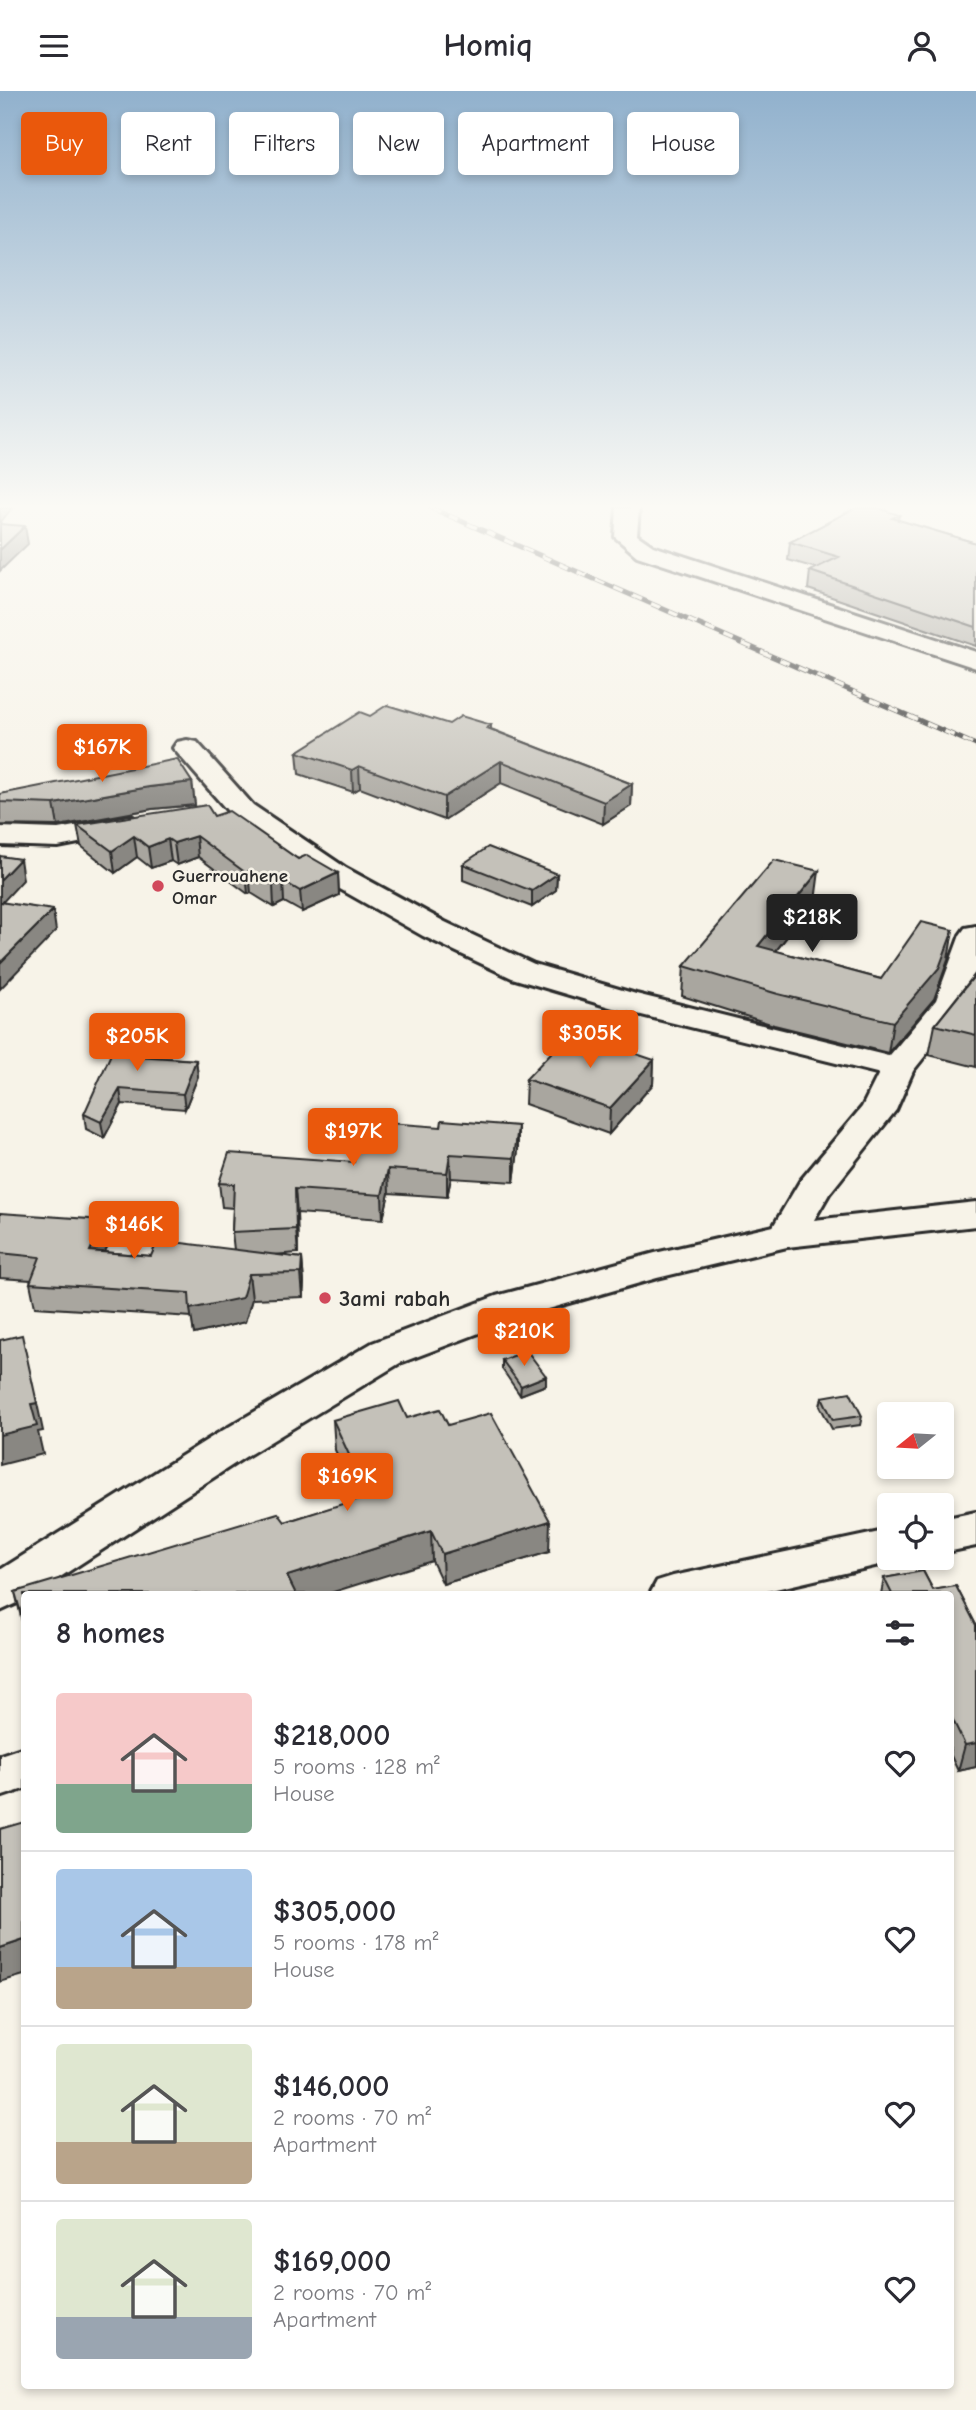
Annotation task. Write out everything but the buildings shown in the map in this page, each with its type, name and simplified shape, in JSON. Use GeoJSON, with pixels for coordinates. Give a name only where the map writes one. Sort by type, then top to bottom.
{"type":"FeatureCollection","features":[{"type":"Feature","properties":{"kind":"street"},"geometry":{"type":"LineString","coordinates":[[843,616],[976,660]]}},
{"type":"Feature","properties":{"kind":"street"},"geometry":{"type":"LineString","coordinates":[[187,748],[243,811],[335,874],[434,929],[523,971],[625,1001],[898,1068]]}},
{"type":"Feature","properties":{"kind":"street"},"geometry":{"type":"LineString","coordinates":[[204,815],[243,811]]}},
{"type":"Feature","properties":{"kind":"street"},"geometry":{"type":"LineString","coordinates":[[0,836],[58,838],[152,821]]}},
{"type":"Feature","properties":{"kind":"street"},"geometry":{"type":"LineString","coordinates":[[787,1235],[813,1189],[878,1110],[898,1068],[952,1002],[976,935]]}},
{"type":"Feature","properties":{"kind":"street"},"geometry":{"type":"LineString","coordinates":[[0,1593],[219,1453],[386,1353],[510,1306],[655,1266],[787,1235],[976,1214]]}},
{"type":"Feature","properties":{"kind":"street"},"geometry":{"type":"LineString","coordinates":[[954,1534],[976,1529]]}},
{"type":"Feature","properties":{"kind":"street"},"geometry":{"type":"LineString","coordinates":[[687,1591],[877,1550]]}},
{"type":"Feature","properties":{"kind":"street"},"geometry":{"type":"LineString","coordinates":[[0,1776],[21,1769]]}},
{"type":"Feature","properties":{"kind":"railway"},"geometry":{"type":"LineString","coordinates":[[680,616],[976,745]]}},
{"type":"Feature","properties":{"kind":"place","name":"Guerrouahene Omar"},"geometry":{"type":"Point","coordinates":[158,886]}},
{"type":"Feature","properties":{"kind":"place","name":"3ami rabah"},"geometry":{"type":"Point","coordinates":[325,1298]}}]}
